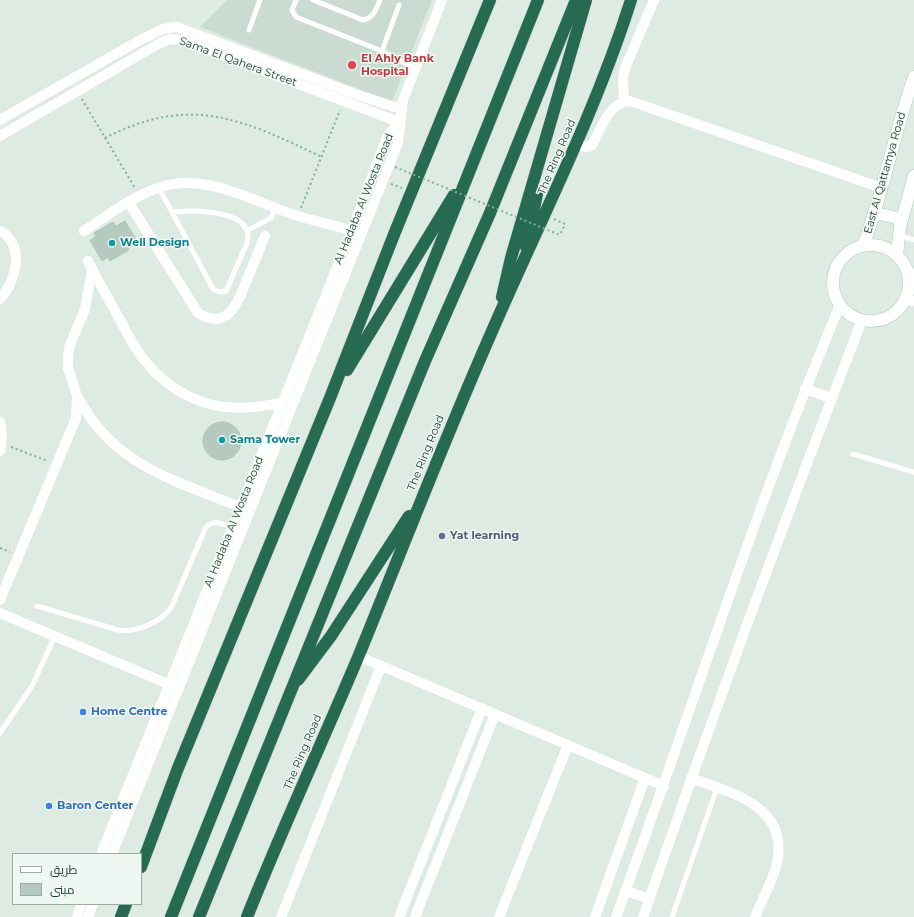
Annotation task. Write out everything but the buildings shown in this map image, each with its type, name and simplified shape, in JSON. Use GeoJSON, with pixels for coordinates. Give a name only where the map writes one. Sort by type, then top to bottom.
{"type":"FeatureCollection","features":[{"type":"Feature","properties":{"kind":"highway"},"geometry":{"type":"LineString","coordinates":[[142,864],[195,727],[330,398],[398,225],[490,0]]}},
{"type":"Feature","properties":{"kind":"highway"},"geometry":{"type":"LineString","coordinates":[[171,917],[538,0]]}},
{"type":"Feature","properties":{"kind":"highway"},"geometry":{"type":"LineString","coordinates":[[199,917],[425,361],[490,213],[576,0]]}},
{"type":"Feature","properties":{"kind":"highway"},"geometry":{"type":"LineString","coordinates":[[498,316],[511,258],[586,0]]}},
{"type":"Feature","properties":{"kind":"highway","name":"The Ring Road"},"geometry":{"type":"LineString","coordinates":[[247,917],[358,656],[498,316],[546,216],[577,145],[618,42],[631,0]]}},
{"type":"Feature","properties":{"kind":"highway"},"geometry":{"type":"LineString","coordinates":[[520,269],[544,166],[548,134]]}},
{"type":"Feature","properties":{"kind":"highway"},"geometry":{"type":"LineString","coordinates":[[330,398],[472,164]]}},
{"type":"Feature","properties":{"kind":"highway"},"geometry":{"type":"LineString","coordinates":[[291,688],[314,662],[422,498]]}},
{"type":"Feature","properties":{"kind":"highway"},"geometry":{"type":"LineString","coordinates":[[121,917],[126,905]]}},
{"type":"Feature","properties":{"kind":"street","name":"Al Hadaba Al Wosta Road"},"geometry":{"type":"LineString","coordinates":[[101,853],[282,403],[356,232],[398,142],[400,136],[399,122],[401,109],[415,68],[442,0]]}},
{"type":"Feature","properties":{"kind":"street"},"geometry":{"type":"LineString","coordinates":[[624,102],[623,79],[625,68],[654,0]]}},
{"type":"Feature","properties":{"kind":"street","name":"Sama El Qahera Street"},"geometry":{"type":"LineString","coordinates":[[0,120],[157,31],[178,27],[355,94],[401,109]]}},
{"type":"Feature","properties":{"kind":"street"},"geometry":{"type":"LineString","coordinates":[[187,42],[191,31]]}},
{"type":"Feature","properties":{"kind":"street","name":"Sama El Qahera Street"},"geometry":{"type":"LineString","coordinates":[[0,136],[160,43],[176,39],[399,122]]}},
{"type":"Feature","properties":{"kind":"street","name":"East Al Qattamya Road"},"geometry":{"type":"LineString","coordinates":[[863,246],[875,213],[905,104],[914,77]]}},
{"type":"Feature","properties":{"kind":"street"},"geometry":{"type":"LineString","coordinates":[[347,103],[355,94]]}},
{"type":"Feature","properties":{"kind":"street"},"geometry":{"type":"LineString","coordinates":[[577,145],[587,147],[592,145],[607,115],[619,104],[630,102],[882,188]]}},
{"type":"Feature","properties":{"kind":"street"},"geometry":{"type":"LineString","coordinates":[[897,255],[898,235],[914,176]]}},
{"type":"Feature","properties":{"kind":"street"},"geometry":{"type":"LineString","coordinates":[[84,231],[129,202],[158,187],[186,182],[208,184],[298,216],[356,232]]}},
{"type":"Feature","properties":{"kind":"street"},"geometry":{"type":"LineString","coordinates":[[129,202],[198,313],[205,317],[222,317],[236,306],[264,236]]}},
{"type":"Feature","properties":{"kind":"street"},"geometry":{"type":"LineString","coordinates":[[875,213],[902,219]]}},
{"type":"Feature","properties":{"kind":"street"},"geometry":{"type":"LineString","coordinates":[[0,231],[7,236],[11,242],[16,264],[10,284],[0,299]]}},
{"type":"Feature","properties":{"kind":"street","name":"Al Hadaba Al Wosta Road"},"geometry":{"type":"LineString","coordinates":[[112,853],[270,463],[356,232]]}},
{"type":"Feature","properties":{"kind":"street"},"geometry":{"type":"LineString","coordinates":[[863,246],[881,246],[897,255],[910,273],[910,301],[887,318],[879,321],[862,320],[846,312],[840,305],[834,288],[836,270],[846,255],[863,246]]}},
{"type":"Feature","properties":{"kind":"street"},"geometry":{"type":"LineString","coordinates":[[240,507],[160,475],[135,461],[117,448],[101,433],[84,409],[77,396],[68,368],[68,356],[70,345],[85,309],[90,265],[144,360],[159,377],[176,390],[196,400],[218,406],[240,408],[282,403]]}},
{"type":"Feature","properties":{"kind":"street"},"geometry":{"type":"LineString","coordinates":[[616,917],[664,786],[768,487],[805,389],[840,305]]}},
{"type":"Feature","properties":{"kind":"street"},"geometry":{"type":"LineString","coordinates":[[643,917],[691,778],[770,561],[862,320]]}},
{"type":"Feature","properties":{"kind":"street"},"geometry":{"type":"LineString","coordinates":[[805,389],[831,398]]}},
{"type":"Feature","properties":{"kind":"street"},"geometry":{"type":"LineString","coordinates":[[0,600],[76,418],[77,396]]}},
{"type":"Feature","properties":{"kind":"street"},"geometry":{"type":"LineString","coordinates":[[0,422],[1,447]]}},
{"type":"Feature","properties":{"kind":"street"},"geometry":{"type":"LineString","coordinates":[[259,459],[270,463]]}},
{"type":"Feature","properties":{"kind":"street"},"geometry":{"type":"LineString","coordinates":[[0,613],[178,688]]}},
{"type":"Feature","properties":{"kind":"street"},"geometry":{"type":"LineString","coordinates":[[358,656],[664,786]]}},
{"type":"Feature","properties":{"kind":"street"},"geometry":{"type":"LineString","coordinates":[[281,917],[381,666]]}},
{"type":"Feature","properties":{"kind":"street"},"geometry":{"type":"LineString","coordinates":[[399,917],[482,708]]}},
{"type":"Feature","properties":{"kind":"street"},"geometry":{"type":"LineString","coordinates":[[415,917],[495,714]]}},
{"type":"Feature","properties":{"kind":"street"},"geometry":{"type":"LineString","coordinates":[[499,917],[568,745]]}},
{"type":"Feature","properties":{"kind":"street"},"geometry":{"type":"LineString","coordinates":[[594,917],[645,778]]}},
{"type":"Feature","properties":{"kind":"street"},"geometry":{"type":"LineString","coordinates":[[691,778],[749,800],[767,816],[775,830],[778,847],[776,864],[755,917]]}},
{"type":"Feature","properties":{"kind":"street"},"geometry":{"type":"LineString","coordinates":[[451,787],[464,792]]}},
{"type":"Feature","properties":{"kind":"street"},"geometry":{"type":"LineString","coordinates":[[626,891],[650,899]]}},
{"type":"Feature","properties":{"kind":"street"},"geometry":{"type":"LineString","coordinates":[[408,894],[422,900]]}},
{"type":"Feature","properties":{"kind":"street"},"geometry":{"type":"LineString","coordinates":[[76,917],[82,905]]}},
{"type":"Feature","properties":{"kind":"street"},"geometry":{"type":"LineString","coordinates":[[88,917],[93,905]]}},
{"type":"Feature","properties":{"kind":"lane"},"geometry":{"type":"LineString","coordinates":[[249,30],[260,0]]}},
{"type":"Feature","properties":{"kind":"lane"},"geometry":{"type":"LineString","coordinates":[[296,0],[292,10],[296,17],[382,51],[415,68]]}},
{"type":"Feature","properties":{"kind":"lane"},"geometry":{"type":"LineString","coordinates":[[313,0],[363,20],[370,18],[374,14],[380,0]]}},
{"type":"Feature","properties":{"kind":"lane"},"geometry":{"type":"LineString","coordinates":[[382,51],[399,5]]}},
{"type":"Feature","properties":{"kind":"lane"},"geometry":{"type":"LineString","coordinates":[[158,187],[211,286],[219,292],[228,288],[247,244],[249,237],[248,230],[238,220],[218,214],[202,211],[172,212]]}},
{"type":"Feature","properties":{"kind":"lane"},"geometry":{"type":"LineString","coordinates":[[248,230],[271,218],[276,208]]}},
{"type":"Feature","properties":{"kind":"lane"},"geometry":{"type":"LineString","coordinates":[[898,235],[913,239]]}},
{"type":"Feature","properties":{"kind":"lane"},"geometry":{"type":"LineString","coordinates":[[853,454],[914,472]]}},
{"type":"Feature","properties":{"kind":"lane"},"geometry":{"type":"LineString","coordinates":[[37,606],[118,630],[129,631],[139,629],[166,614],[171,608],[206,527],[211,523],[217,522],[232,527]]}},
{"type":"Feature","properties":{"kind":"lane"},"geometry":{"type":"LineString","coordinates":[[0,733],[32,686],[55,636]]}},
{"type":"Feature","properties":{"kind":"lane"},"geometry":{"type":"LineString","coordinates":[[672,917],[717,788]]}},
{"type":"Feature","properties":{"kind":"path"},"geometry":{"type":"LineString","coordinates":[[76,91],[140,196]]}},
{"type":"Feature","properties":{"kind":"path"},"geometry":{"type":"LineString","coordinates":[[298,216],[322,157],[347,103]]}},
{"type":"Feature","properties":{"kind":"path"},"geometry":{"type":"LineString","coordinates":[[105,138],[126,127],[149,119],[173,115],[197,114],[221,117],[245,124],[322,157]]}},
{"type":"Feature","properties":{"kind":"path"},"geometry":{"type":"LineString","coordinates":[[396,167],[560,235],[565,224],[546,216]]}},
{"type":"Feature","properties":{"kind":"path"},"geometry":{"type":"LineString","coordinates":[[1,447],[56,464]]}},
{"type":"Feature","properties":{"kind":"shaded area","name":"El Ahly Bank Hospital"},"geometry":{"type":"Polygon","coordinates":[[[227,0],[432,0],[392,102],[200,27],[227,0]]]}},
{"type":"Feature","properties":{"kind":"place","name":"El Ahly Bank Hospital"},"geometry":{"type":"Point","coordinates":[352,65]}},
{"type":"Feature","properties":{"kind":"place","name":"Well Design"},"geometry":{"type":"Point","coordinates":[112,243]}},
{"type":"Feature","properties":{"kind":"place","name":"Sama Tower"},"geometry":{"type":"Point","coordinates":[222,440]}},
{"type":"Feature","properties":{"kind":"place","name":"Yat learning"},"geometry":{"type":"Point","coordinates":[442,536]}},
{"type":"Feature","properties":{"kind":"place","name":"Home Centre"},"geometry":{"type":"Point","coordinates":[83,712]}},
{"type":"Feature","properties":{"kind":"place","name":"Baron Center"},"geometry":{"type":"Point","coordinates":[49,806]}}]}
